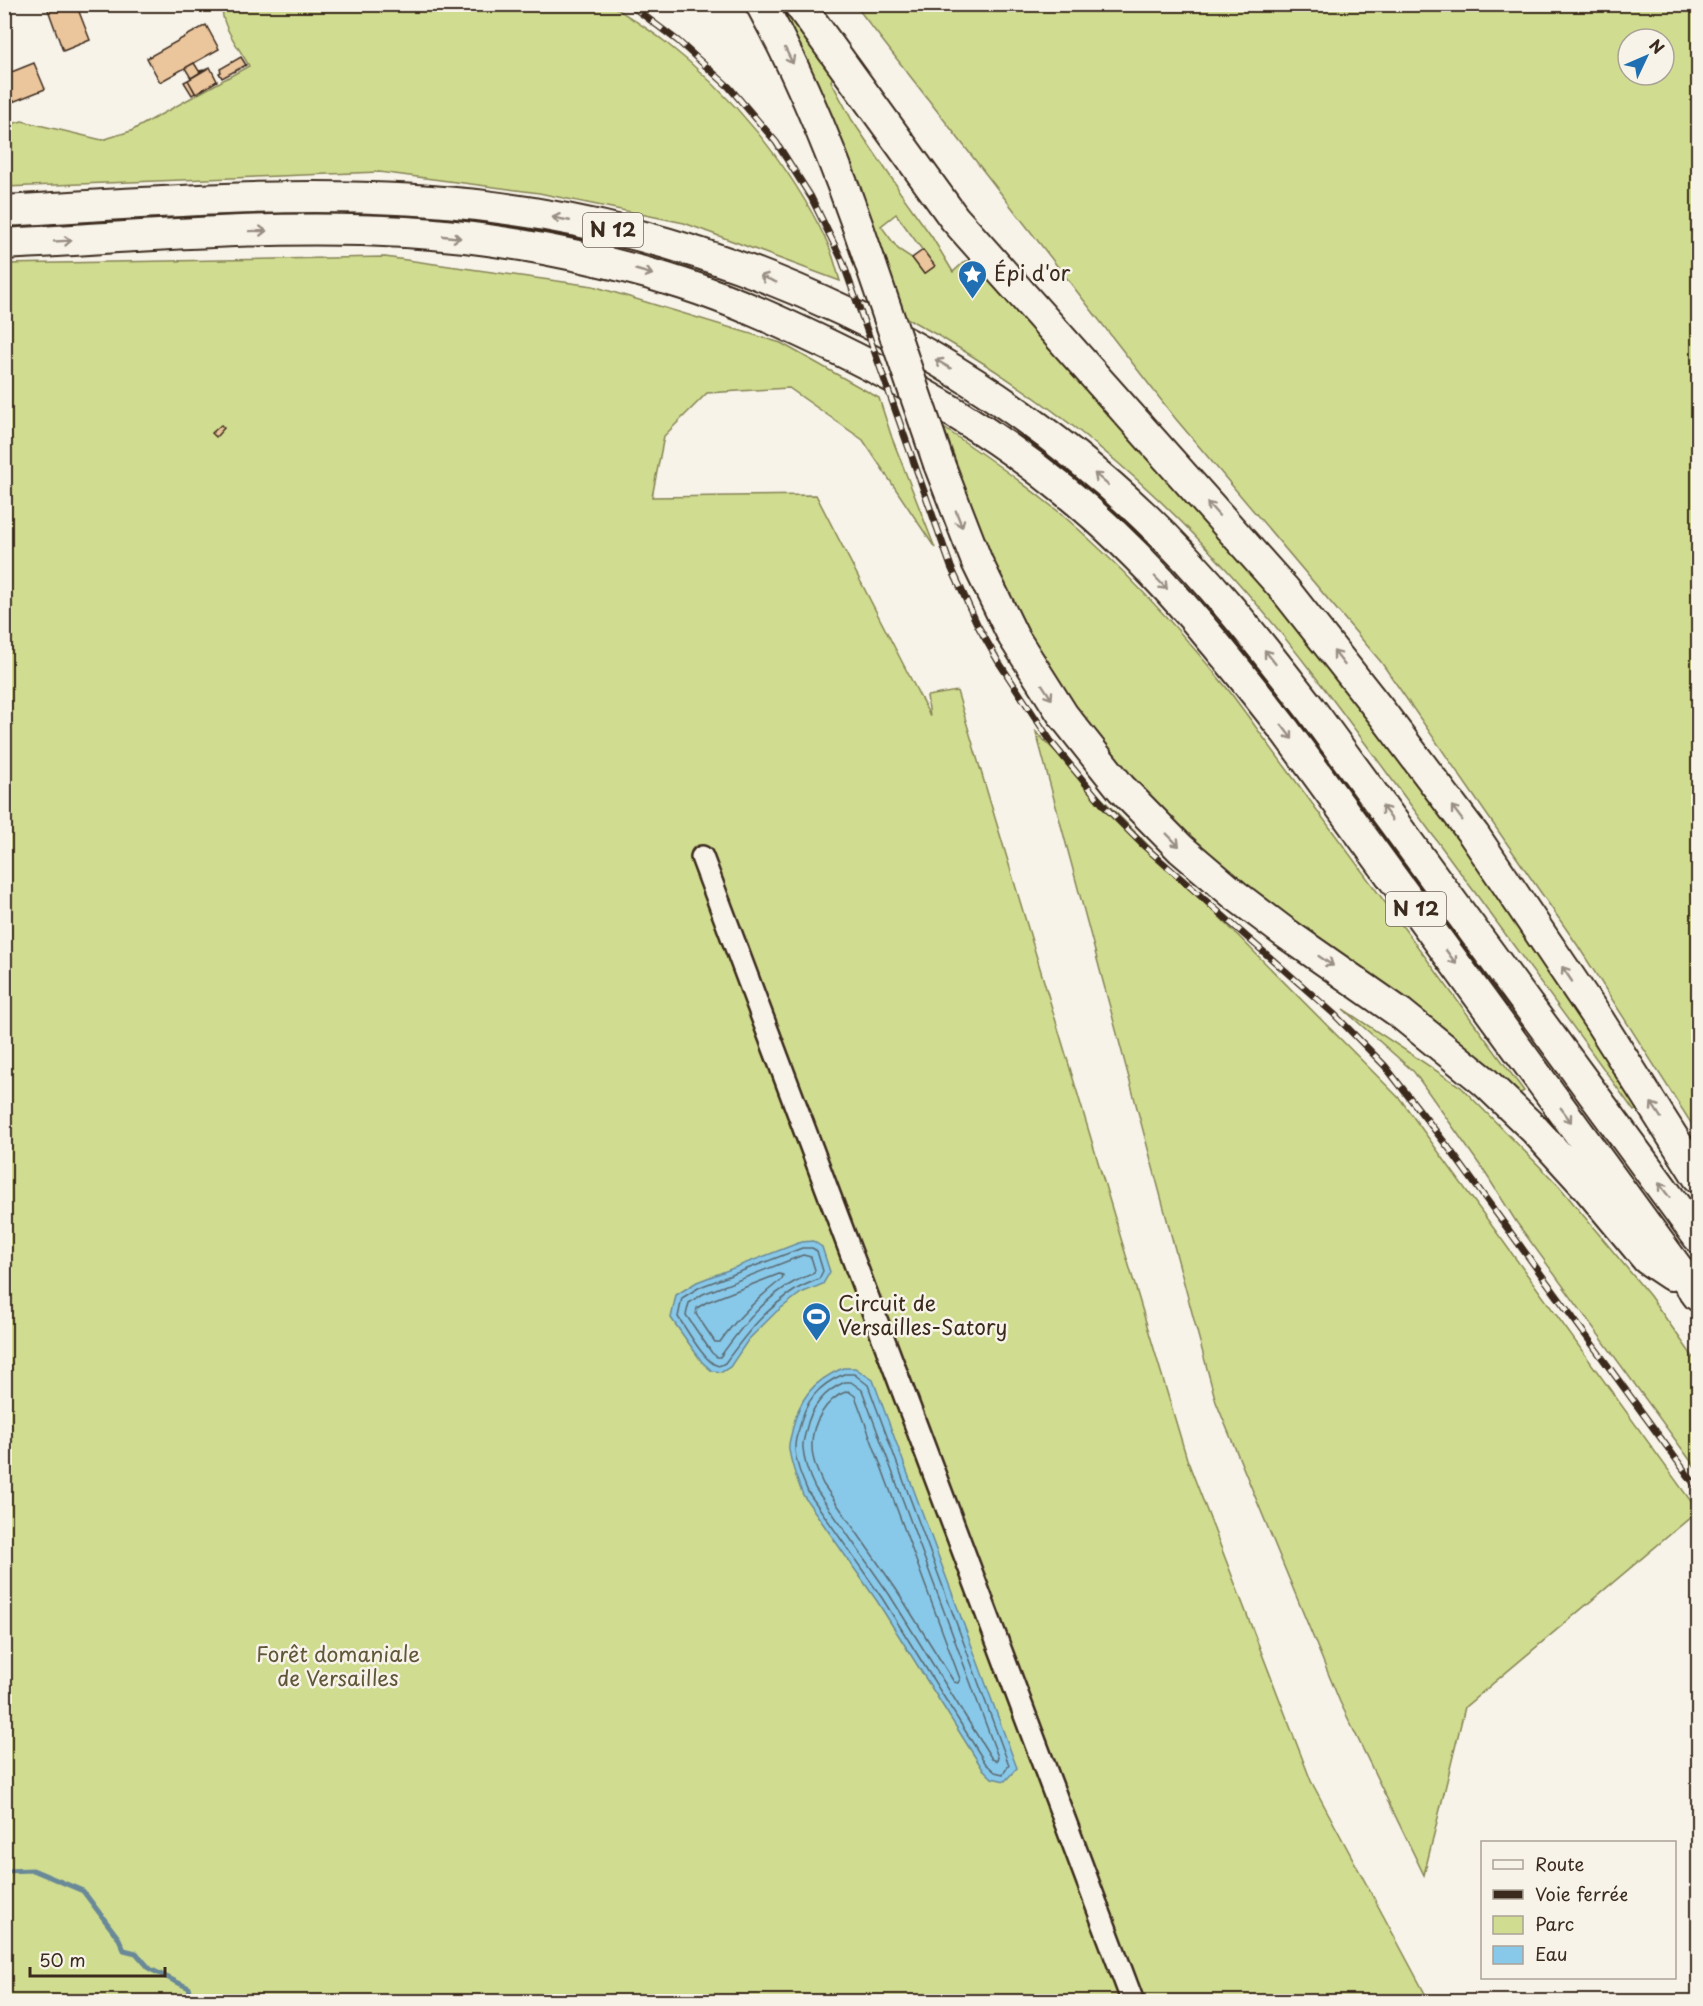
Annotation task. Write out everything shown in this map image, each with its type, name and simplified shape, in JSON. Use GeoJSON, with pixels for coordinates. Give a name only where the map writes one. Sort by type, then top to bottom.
{"type":"FeatureCollection","features":[{"type":"Feature","properties":{"kind":"highway"},"geometry":{"type":"LineString","coordinates":[[761,4],[819,121],[842,181],[939,464],[977,562],[1008,628],[1063,715],[1121,788],[1182,849],[1235,896],[1400,1013],[1484,1081],[1535,1130],[1587,1187],[1647,1259],[1697,1293]]}},
{"type":"Feature","properties":{"kind":"highway"},"geometry":{"type":"LineString","coordinates":[[799,4],[954,218],[1285,590],[1382,713],[1474,835],[1600,1022],[1698,1177]]}},
{"type":"Feature","properties":{"kind":"highway","name":"N 12"},"geometry":{"type":"LineString","coordinates":[[4,211],[239,199],[329,197],[414,200],[481,206],[560,218],[626,232],[695,252],[765,277],[841,310],[921,351],[975,383],[1038,427],[1145,517],[1199,573],[1259,641],[1310,707],[1698,1237]]}},
{"type":"Feature","properties":{"kind":"highway","name":"N 12"},"geometry":{"type":"LineString","coordinates":[[4,244],[248,231],[329,230],[418,233],[483,240],[555,252],[608,262],[685,284],[756,311],[894,377],[957,412],[1011,449],[1067,492],[1121,541],[1173,595],[1230,660],[1286,732],[1697,1293]]}},
{"type":"Feature","properties":{"kind":"street"},"geometry":{"type":"LineString","coordinates":[[702,857],[1133,2001]]}},
{"type":"Feature","properties":{"kind":"green space"},"geometry":{"type":"Polygon","coordinates":[[[223,5],[611,5],[658,36],[689,62],[736,107],[757,132],[777,158],[812,213],[833,256],[840,281],[684,223],[539,193],[379,172],[5,187],[5,126],[22,121],[102,140],[131,131],[249,66],[227,28],[222,12],[223,5]]]}},
{"type":"Feature","properties":{"kind":"green space"},"geometry":{"type":"Polygon","coordinates":[[[774,5],[784,5],[834,75],[831,81],[852,120],[932,237],[953,272],[965,261],[970,261],[975,265],[1257,575],[1443,812],[1640,1107],[1634,1111],[1325,689],[1226,569],[1154,496],[1076,429],[993,369],[905,317],[889,272],[885,268],[774,5]],[[896,214],[881,226],[898,249],[912,258],[924,274],[934,266],[896,214]]]}},
{"type":"Feature","properties":{"kind":"green space"},"geometry":{"type":"Polygon","coordinates":[[[855,5],[1698,5],[1698,1134],[1578,946],[1381,662],[1175,418],[855,5]]]}},
{"type":"Feature","properties":{"kind":"green space","name":"Forêt domaniale de Versailles"},"geometry":{"type":"Polygon","coordinates":[[[385,257],[593,286],[781,343],[879,398],[892,438],[935,548],[863,440],[789,388],[707,393],[664,436],[652,497],[816,495],[930,716],[927,696],[957,691],[1187,1459],[1311,1781],[1429,2001],[5,2001],[4,264],[385,257]]]}},
{"type":"Feature","properties":{"kind":"green space"},"geometry":{"type":"Polygon","coordinates":[[[944,428],[1002,468],[1059,512],[1149,598],[1190,644],[1230,692],[1524,1091],[1519,1094],[1491,1066],[1415,1006],[1241,886],[1134,784],[1032,651],[966,505],[962,478],[944,428]]]}},
{"type":"Feature","properties":{"kind":"green space"},"geometry":{"type":"Polygon","coordinates":[[[1036,732],[1401,1100],[1698,1511],[1465,1707],[1424,1875],[1340,1702],[1216,1402],[1036,732]]]}},
{"type":"Feature","properties":{"kind":"green space"},"geometry":{"type":"Polygon","coordinates":[[[1343,1009],[1461,1087],[1559,1186],[1650,1296],[1698,1364],[1698,1471],[1517,1223],[1484,1171],[1414,1072],[1343,1009]]]}},
{"type":"Feature","properties":{"kind":"water"},"geometry":{"type":"Polygon","coordinates":[[[813,1241],[822,1247],[830,1272],[823,1284],[801,1293],[776,1312],[748,1340],[730,1367],[722,1372],[712,1371],[702,1362],[671,1318],[676,1295],[697,1282],[801,1242],[813,1241]]]}},
{"type":"Feature","properties":{"kind":"water"},"geometry":{"type":"Polygon","coordinates":[[[843,1368],[855,1368],[873,1380],[1017,1768],[1005,1781],[992,1778],[982,1768],[877,1601],[803,1495],[789,1447],[795,1419],[809,1392],[823,1379],[843,1368]]]}},
{"type":"Feature","properties":{"kind":"building"},"geometry":{"type":"Polygon","coordinates":[[[46,4],[76,4],[90,40],[63,51],[46,4]]]}},
{"type":"Feature","properties":{"kind":"building"},"geometry":{"type":"Polygon","coordinates":[[[206,25],[219,49],[160,82],[147,58],[206,25]]]}},
{"type":"Feature","properties":{"kind":"building"},"geometry":{"type":"Polygon","coordinates":[[[241,57],[246,65],[222,78],[219,73],[220,69],[241,57]]]}},
{"type":"Feature","properties":{"kind":"building"},"geometry":{"type":"Polygon","coordinates":[[[34,63],[45,89],[5,105],[4,75],[34,63]]]}},
{"type":"Feature","properties":{"kind":"building"},"geometry":{"type":"Polygon","coordinates":[[[194,63],[199,71],[204,70],[191,78],[185,68],[194,63]]]}},
{"type":"Feature","properties":{"kind":"building"},"geometry":{"type":"Polygon","coordinates":[[[210,67],[217,81],[196,94],[188,80],[210,67]]]}},
{"type":"Feature","properties":{"kind":"building"},"geometry":{"type":"Polygon","coordinates":[[[188,80],[195,93],[192,95],[184,82],[188,80]]]}},
{"type":"Feature","properties":{"kind":"building"},"geometry":{"type":"Polygon","coordinates":[[[923,250],[935,266],[924,274],[912,258],[923,250]]]}},
{"type":"Feature","properties":{"kind":"building"},"geometry":{"type":"Polygon","coordinates":[[[221,425],[224,428],[216,437],[212,433],[221,425]]]}},
{"type":"Feature","properties":{"kind":"waterway"},"geometry":{"type":"LineString","coordinates":[[4,1871],[33,1870],[83,1891],[119,1939],[124,1950],[136,1953],[150,1969],[189,1988],[193,2002]]}},
{"type":"Feature","properties":{"kind":"railway"},"geometry":{"type":"LineString","coordinates":[[629,4],[678,41],[729,87],[776,142],[811,197],[842,260],[951,567],[978,626],[998,661],[1052,743],[1105,807],[1144,846],[1334,1014],[1385,1066],[1448,1147],[1698,1489]]}},
{"type":"Feature","properties":{"kind":"place","name":"Épi d'or"},"geometry":{"type":"Point","coordinates":[973,300]}},
{"type":"Feature","properties":{"kind":"place","name":"Circuit de Versailles-Satory"},"geometry":{"type":"Point","coordinates":[817,1342]}}]}
